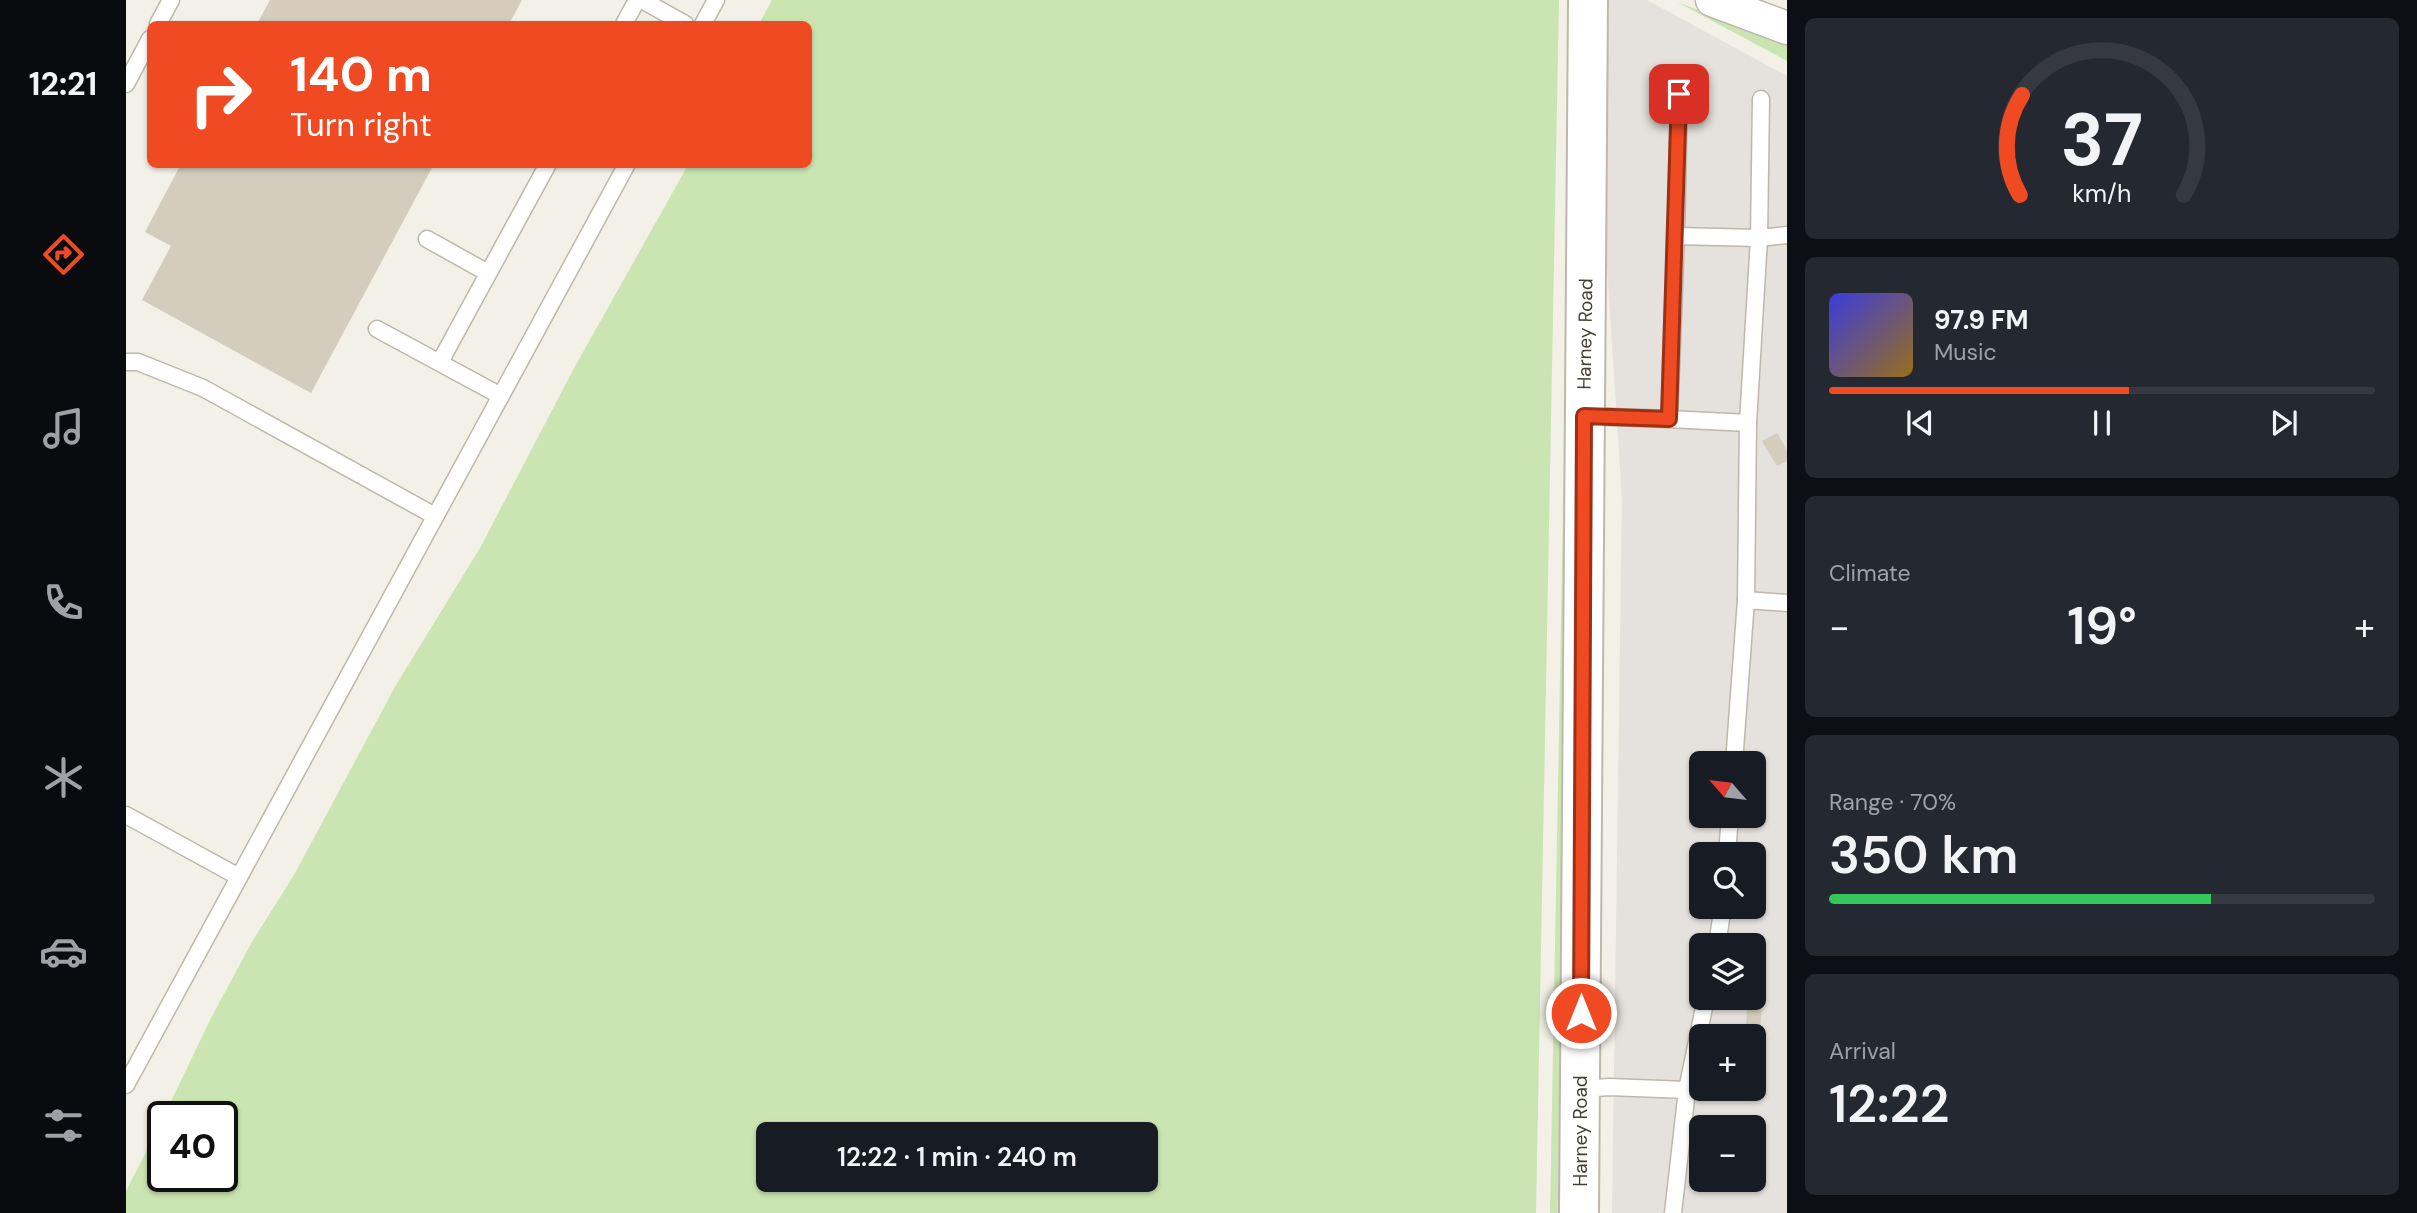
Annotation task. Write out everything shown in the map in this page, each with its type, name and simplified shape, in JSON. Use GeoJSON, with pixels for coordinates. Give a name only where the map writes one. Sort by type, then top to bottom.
{"type":"FeatureCollection","features":[{"type":"Feature","properties":{"kind":"street","name":"Harney Road"},"geometry":{"type":"LineString","coordinates":[[1579,1213],[1588,0]]}},
{"type":"Feature","properties":{"kind":"street"},"geometry":{"type":"LineString","coordinates":[[1712,0],[1787,28]]}},
{"type":"Feature","properties":{"kind":"lane"},"geometry":{"type":"LineString","coordinates":[[160,21],[172,0]]}},
{"type":"Feature","properties":{"kind":"lane"},"geometry":{"type":"LineString","coordinates":[[626,21],[640,0],[679,21]]}},
{"type":"Feature","properties":{"kind":"lane"},"geometry":{"type":"LineString","coordinates":[[705,21],[716,0]]}},
{"type":"Feature","properties":{"kind":"lane"},"geometry":{"type":"LineString","coordinates":[[126,84],[147,45]]}},
{"type":"Feature","properties":{"kind":"lane"},"geometry":{"type":"LineString","coordinates":[[1669,419],[1679,94]]}},
{"type":"Feature","properties":{"kind":"lane"},"geometry":{"type":"LineString","coordinates":[[1735,751],[1746,600],[1748,423],[1759,238],[1761,99]]}},
{"type":"Feature","properties":{"kind":"lane"},"geometry":{"type":"LineString","coordinates":[[440,362],[546,168]]}},
{"type":"Feature","properties":{"kind":"lane"},"geometry":{"type":"LineString","coordinates":[[126,1085],[624,168]]}},
{"type":"Feature","properties":{"kind":"lane"},"geometry":{"type":"LineString","coordinates":[[1676,236],[1759,238],[1787,235]]}},
{"type":"Feature","properties":{"kind":"lane"},"geometry":{"type":"LineString","coordinates":[[428,239],[488,273]]}},
{"type":"Feature","properties":{"kind":"lane"},"geometry":{"type":"LineString","coordinates":[[377,329],[501,396]]}},
{"type":"Feature","properties":{"kind":"lane"},"geometry":{"type":"LineString","coordinates":[[126,362],[138,362],[203,388],[435,516]]}},
{"type":"Feature","properties":{"kind":"lane"},"geometry":{"type":"LineString","coordinates":[[1584,416],[1748,423]]}},
{"type":"Feature","properties":{"kind":"lane"},"geometry":{"type":"LineString","coordinates":[[1746,600],[1787,603]]}},
{"type":"Feature","properties":{"kind":"lane"},"geometry":{"type":"LineString","coordinates":[[126,815],[239,877]]}},
{"type":"Feature","properties":{"kind":"lane"},"geometry":{"type":"LineString","coordinates":[[1673,1213],[1686,1090],[1703,1010]]}},
{"type":"Feature","properties":{"kind":"lane"},"geometry":{"type":"LineString","coordinates":[[1580,1089],[1609,1087],[1686,1090]]}},
{"type":"Feature","properties":{"kind":"shaded area"},"geometry":{"type":"Polygon","coordinates":[[[1609,0],[1647,0],[1787,76],[1787,1213],[1612,1213],[1622,499],[1602,190],[1609,0]]]}},
{"type":"Feature","properties":{"kind":"green space"},"geometry":{"type":"Polygon","coordinates":[[[772,0],[1559,0],[1536,1213],[126,1213],[126,1191],[147,1150],[147,1192],[238,1192],[238,1101],[171,1101],[211,1018],[253,940],[294,875],[396,685],[480,548],[573,370],[686,168],[812,168],[812,21],[761,21],[772,0]]]}},
{"type":"Feature","properties":{"kind":"green space"},"geometry":{"type":"Polygon","coordinates":[[[1677,2],[1787,44],[1787,61],[1677,2]]]}},
{"type":"Feature","properties":{"kind":"green space"},"geometry":{"type":"Polygon","coordinates":[[[1571,88],[1563,1213],[1550,1213],[1571,88]]]}},
{"type":"Feature","properties":{"kind":"building"},"geometry":{"type":"Polygon","coordinates":[[[270,0],[522,0],[511,21],[259,21],[270,0]]]}},
{"type":"Feature","properties":{"kind":"building"},"geometry":{"type":"Polygon","coordinates":[[[179,168],[432,168],[311,393],[142,300],[171,246],[145,232],[179,168]]]}},
{"type":"Feature","properties":{"kind":"building"},"geometry":{"type":"Polygon","coordinates":[[[1777,433],[1787,450],[1787,461],[1777,466],[1762,441],[1777,433]]]}},
{"type":"Feature","properties":{"kind":"building"},"geometry":{"type":"Polygon","coordinates":[[[1747,1010],[1761,1010],[1760,1024],[1746,1024],[1747,1010]]]}},
{"type":"Feature","properties":{"kind":"route"},"geometry":{"type":"LineString","coordinates":[[1581,1013],[1584,416],[1669,419],[1679,94]]}}]}
